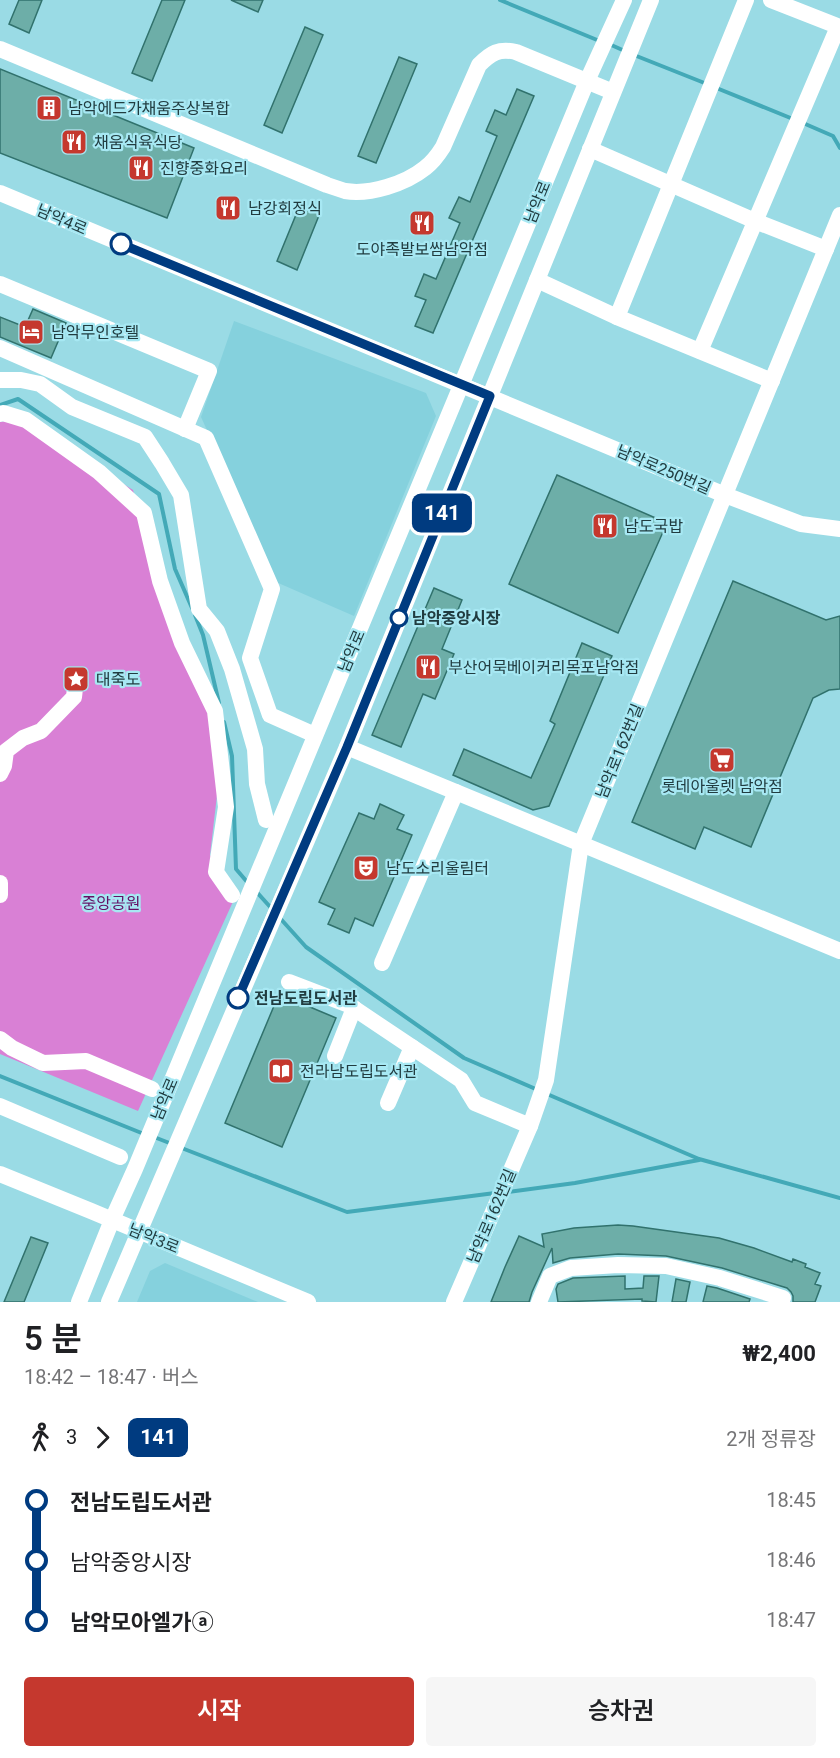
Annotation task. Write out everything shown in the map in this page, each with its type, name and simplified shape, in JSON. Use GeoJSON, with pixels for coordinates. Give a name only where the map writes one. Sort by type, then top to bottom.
{"type":"FeatureCollection","features":[{"type":"Feature","properties":{"kind":"street","name":"남악로"},"geometry":{"type":"LineString","coordinates":[[109,1302],[347,747],[651,0]]}},
{"type":"Feature","properties":{"kind":"street"},"geometry":{"type":"LineString","coordinates":[[617,317],[746,0]]}},
{"type":"Feature","properties":{"kind":"street"},"geometry":{"type":"LineString","coordinates":[[700,351],[839,27],[771,0]]}},
{"type":"Feature","properties":{"kind":"street","name":"남악로"},"geometry":{"type":"LineString","coordinates":[[79,1302],[269,851],[315,735],[590,76],[622,6]]}},
{"type":"Feature","properties":{"kind":"street"},"geometry":{"type":"LineString","coordinates":[[0,49],[327,185],[355,192],[371,190],[407,179],[435,159],[443,147],[479,65],[490,54],[507,50],[516,52],[590,76],[613,92]]}},
{"type":"Feature","properties":{"kind":"street"},"geometry":{"type":"LineString","coordinates":[[590,149],[671,186],[826,249]]}},
{"type":"Feature","properties":{"kind":"street","name":"남악4로"},"geometry":{"type":"LineString","coordinates":[[0,193],[490,396]]}},
{"type":"Feature","properties":{"kind":"street","name":"남악로162번길"},"geometry":{"type":"LineString","coordinates":[[454,1302],[532,1122],[546,1080],[581,844],[840,215]]}},
{"type":"Feature","properties":{"kind":"street"},"geometry":{"type":"LineString","coordinates":[[537,280],[617,317],[772,381]]}},
{"type":"Feature","properties":{"kind":"street"},"geometry":{"type":"LineString","coordinates":[[0,284],[209,371],[185,429]]}},
{"type":"Feature","properties":{"kind":"street"},"geometry":{"type":"LineString","coordinates":[[0,348],[206,438],[272,589],[250,658],[270,715],[315,735]]}},
{"type":"Feature","properties":{"kind":"street"},"geometry":{"type":"LineString","coordinates":[[0,380],[21,380],[40,384],[72,407],[145,437],[162,463],[181,495],[199,609],[216,631],[232,669],[255,749],[257,784],[266,820]]}},
{"type":"Feature","properties":{"kind":"street","name":"남악로250번길"},"geometry":{"type":"LineString","coordinates":[[490,396],[725,495],[801,524],[840,529]]}},
{"type":"Feature","properties":{"kind":"street"},"geometry":{"type":"LineString","coordinates":[[0,414],[26,420],[99,472],[144,513],[160,581],[178,633],[215,711],[226,807],[216,872],[232,895]]}},
{"type":"Feature","properties":{"kind":"street"},"geometry":{"type":"LineString","coordinates":[[0,774],[4,766],[6,751],[23,738],[41,731],[74,697],[76,679]]}},
{"type":"Feature","properties":{"kind":"street"},"geometry":{"type":"LineString","coordinates":[[347,747],[840,951]]}},
{"type":"Feature","properties":{"kind":"street"},"geometry":{"type":"LineString","coordinates":[[382,963],[456,792]]}},
{"type":"Feature","properties":{"kind":"street"},"geometry":{"type":"LineString","coordinates":[[0,883],[0,895]]}},
{"type":"Feature","properties":{"kind":"street"},"geometry":{"type":"LineString","coordinates":[[289,982],[354,1008],[461,1080],[475,1103],[532,1122]]}},
{"type":"Feature","properties":{"kind":"street"},"geometry":{"type":"LineString","coordinates":[[335,1056],[354,1008]]}},
{"type":"Feature","properties":{"kind":"street"},"geometry":{"type":"LineString","coordinates":[[0,1039],[43,1063],[86,1061],[152,1089]]}},
{"type":"Feature","properties":{"kind":"street"},"geometry":{"type":"LineString","coordinates":[[388,1103],[412,1047]]}},
{"type":"Feature","properties":{"kind":"street"},"geometry":{"type":"LineString","coordinates":[[0,1106],[120,1157]]}},
{"type":"Feature","properties":{"kind":"street","name":"남악3로"},"geometry":{"type":"LineString","coordinates":[[0,1174],[308,1302]]}},
{"type":"Feature","properties":{"kind":"street"},"geometry":{"type":"LineString","coordinates":[[539,1302],[550,1276],[571,1268],[618,1265],[666,1266],[730,1281],[783,1299],[781,1302]]}},
{"type":"Feature","properties":{"kind":"shaded area"},"geometry":{"type":"Polygon","coordinates":[[[234,321],[426,393],[436,416],[354,616],[276,582],[201,417],[234,321]]]}},
{"type":"Feature","properties":{"kind":"shaded area"},"geometry":{"type":"Polygon","coordinates":[[[165,1263],[258,1302],[137,1302],[150,1271],[165,1263]]]}},
{"type":"Feature","properties":{"kind":"green space","name":"중앙공원"},"geometry":{"type":"Polygon","coordinates":[[[19,419],[133,490],[168,623],[223,744],[210,855],[236,895],[138,1111],[0,1054],[0,422],[19,419]]]}},
{"type":"Feature","properties":{"kind":"building"},"geometry":{"type":"Polygon","coordinates":[[[19,0],[42,0],[29,33],[9,24],[19,0]]]}},
{"type":"Feature","properties":{"kind":"building"},"geometry":{"type":"Polygon","coordinates":[[[162,0],[185,0],[152,81],[132,73],[162,0]]]}},
{"type":"Feature","properties":{"kind":"building"},"geometry":{"type":"Polygon","coordinates":[[[231,0],[263,0],[258,12],[231,0]]]}},
{"type":"Feature","properties":{"kind":"building"},"geometry":{"type":"Polygon","coordinates":[[[305,27],[323,35],[282,133],[264,125],[305,27]]]}},
{"type":"Feature","properties":{"kind":"building"},"geometry":{"type":"Polygon","coordinates":[[[399,57],[417,64],[376,163],[358,156],[399,57]]]}},
{"type":"Feature","properties":{"kind":"building","name":"남악에드가채움주상복합"},"geometry":{"type":"Polygon","coordinates":[[[0,69],[194,148],[167,218],[0,153],[0,69]]]}},
{"type":"Feature","properties":{"kind":"building"},"geometry":{"type":"Polygon","coordinates":[[[517,89],[534,96],[433,333],[415,326],[426,300],[415,296],[424,274],[436,279],[460,223],[449,218],[459,197],[470,202],[497,136],[486,131],[495,110],[506,115],[517,89]]]}},
{"type":"Feature","properties":{"kind":"building"},"geometry":{"type":"Polygon","coordinates":[[[300,205],[320,213],[297,270],[277,261],[300,205]]]}},
{"type":"Feature","properties":{"kind":"building","name":"남악무인호텔"},"geometry":{"type":"Polygon","coordinates":[[[33,309],[66,323],[51,358],[0,337],[0,317],[25,327],[33,309]]]}},
{"type":"Feature","properties":{"kind":"building","name":"남악중앙시장"},"geometry":{"type":"Polygon","coordinates":[[[557,475],[667,523],[618,633],[509,584],[557,475]]]}},
{"type":"Feature","properties":{"kind":"building","name":"롯데아울렛 남악점"},"geometry":{"type":"Polygon","coordinates":[[[733,581],[826,620],[840,616],[840,689],[829,690],[813,698],[751,847],[704,827],[695,849],[632,822],[733,581]]]}},
{"type":"Feature","properties":{"kind":"building"},"geometry":{"type":"Polygon","coordinates":[[[434,588],[462,600],[442,649],[454,654],[435,699],[423,694],[401,747],[372,735],[434,588]]]}},
{"type":"Feature","properties":{"kind":"building"},"geometry":{"type":"Polygon","coordinates":[[[582,643],[612,656],[549,806],[533,810],[453,775],[464,749],[531,778],[555,724],[550,721],[582,643]]]}},
{"type":"Feature","properties":{"kind":"building","name":"남도소리울림터"},"geometry":{"type":"Polygon","coordinates":[[[380,804],[404,815],[397,829],[412,835],[373,926],[355,918],[349,933],[328,924],[335,909],[319,902],[359,813],[374,819],[380,804]]]}},
{"type":"Feature","properties":{"kind":"building","name":"전라남도립도서관"},"geometry":{"type":"Polygon","coordinates":[[[279,994],[336,1018],[282,1147],[225,1123],[279,994]]]}},
{"type":"Feature","properties":{"kind":"building"},"geometry":{"type":"Polygon","coordinates":[[[618,1225],[719,1238],[792,1262],[793,1259],[820,1273],[815,1284],[821,1286],[815,1302],[793,1302],[793,1296],[787,1288],[722,1268],[666,1256],[618,1254],[570,1258],[553,1263],[552,1248],[529,1302],[491,1302],[519,1236],[544,1247],[542,1234],[574,1228],[618,1225]]]}},
{"type":"Feature","properties":{"kind":"building"},"geometry":{"type":"Polygon","coordinates":[[[31,1237],[48,1243],[24,1302],[4,1302],[31,1237]]]}},
{"type":"Feature","properties":{"kind":"building"},"geometry":{"type":"Polygon","coordinates":[[[625,1276],[625,1289],[643,1288],[644,1276],[659,1276],[656,1302],[642,1301],[642,1299],[558,1302],[556,1289],[558,1284],[573,1278],[625,1276]]]}},
{"type":"Feature","properties":{"kind":"building"},"geometry":{"type":"Polygon","coordinates":[[[676,1279],[690,1282],[686,1302],[672,1302],[676,1279]]]}},
{"type":"Feature","properties":{"kind":"building"},"geometry":{"type":"Polygon","coordinates":[[[707,1286],[750,1299],[749,1302],[703,1302],[707,1286]]]}},
{"type":"Feature","properties":{"kind":"waterway"},"geometry":{"type":"LineString","coordinates":[[500,0],[602,42]]}},
{"type":"Feature","properties":{"kind":"waterway"},"geometry":{"type":"LineString","coordinates":[[609,44],[627,52]]}},
{"type":"Feature","properties":{"kind":"waterway"},"geometry":{"type":"LineString","coordinates":[[634,55],[707,84]]}},
{"type":"Feature","properties":{"kind":"waterway"},"geometry":{"type":"LineString","coordinates":[[714,87],[793,119]]}},
{"type":"Feature","properties":{"kind":"waterway"},"geometry":{"type":"LineString","coordinates":[[803,123],[833,136],[840,148]]}},
{"type":"Feature","properties":{"kind":"waterway"},"geometry":{"type":"LineString","coordinates":[[0,405],[18,399],[159,494],[175,569],[192,608]]}},
{"type":"Feature","properties":{"kind":"waterway"},"geometry":{"type":"LineString","coordinates":[[195,615],[203,635],[219,703]]}},
{"type":"Feature","properties":{"kind":"waterway"},"geometry":{"type":"LineString","coordinates":[[224,722],[232,756],[236,869],[248,883]]}},
{"type":"Feature","properties":{"kind":"waterway"},"geometry":{"type":"LineString","coordinates":[[255,890],[272,909]]}},
{"type":"Feature","properties":{"kind":"waterway"},"geometry":{"type":"LineString","coordinates":[[279,917],[306,947],[464,1058],[538,1090]]}},
{"type":"Feature","properties":{"kind":"waterway"},"geometry":{"type":"LineString","coordinates":[[0,1076],[144,1134]]}},
{"type":"Feature","properties":{"kind":"waterway"},"geometry":{"type":"LineString","coordinates":[[547,1094],[699,1159],[840,1198]]}},
{"type":"Feature","properties":{"kind":"waterway"},"geometry":{"type":"LineString","coordinates":[[154,1137],[172,1144]]}},
{"type":"Feature","properties":{"kind":"waterway"},"geometry":{"type":"LineString","coordinates":[[179,1147],[347,1212],[495,1193]]}},
{"type":"Feature","properties":{"kind":"waterway"},"geometry":{"type":"LineString","coordinates":[[508,1192],[575,1183],[699,1160]]}},
{"type":"Feature","properties":{"kind":"bus line","name":"141"},"geometry":{"type":"LineString","coordinates":[[121,244],[490,396],[347,747],[238,998]]}},
{"type":"Feature","properties":{"kind":"place","name":"남악에드가채움주상복합"},"geometry":{"type":"Point","coordinates":[49,108]}},
{"type":"Feature","properties":{"kind":"place","name":"채움식육식당"},"geometry":{"type":"Point","coordinates":[74,142]}},
{"type":"Feature","properties":{"kind":"place","name":"진향중화요리"},"geometry":{"type":"Point","coordinates":[141,168]}},
{"type":"Feature","properties":{"kind":"place","name":"남강회정식"},"geometry":{"type":"Point","coordinates":[228,208]}},
{"type":"Feature","properties":{"kind":"place","name":"도야족발보쌈남악점"},"geometry":{"type":"Point","coordinates":[422,223]}},
{"type":"Feature","properties":{"kind":"place","name":"남악무인호텔"},"geometry":{"type":"Point","coordinates":[31,332]}},
{"type":"Feature","properties":{"kind":"place","name":"남도국밥"},"geometry":{"type":"Point","coordinates":[605,526]}},
{"type":"Feature","properties":{"kind":"place","name":"남악중앙시장"},"geometry":{"type":"Point","coordinates":[399,618]}},
{"type":"Feature","properties":{"kind":"place","name":"부산어묵베이커리목포남악점"},"geometry":{"type":"Point","coordinates":[428,667]}},
{"type":"Feature","properties":{"kind":"place","name":"대죽도"},"geometry":{"type":"Point","coordinates":[76,679]}},
{"type":"Feature","properties":{"kind":"place","name":"롯데아울렛 남악점"},"geometry":{"type":"Point","coordinates":[722,760]}},
{"type":"Feature","properties":{"kind":"place","name":"남도소리울림터"},"geometry":{"type":"Point","coordinates":[366,868]}},
{"type":"Feature","properties":{"kind":"place","name":"전남도립도서관"},"geometry":{"type":"Point","coordinates":[238,998]}},
{"type":"Feature","properties":{"kind":"place","name":"전라남도립도서관"},"geometry":{"type":"Point","coordinates":[281,1071]}}]}
